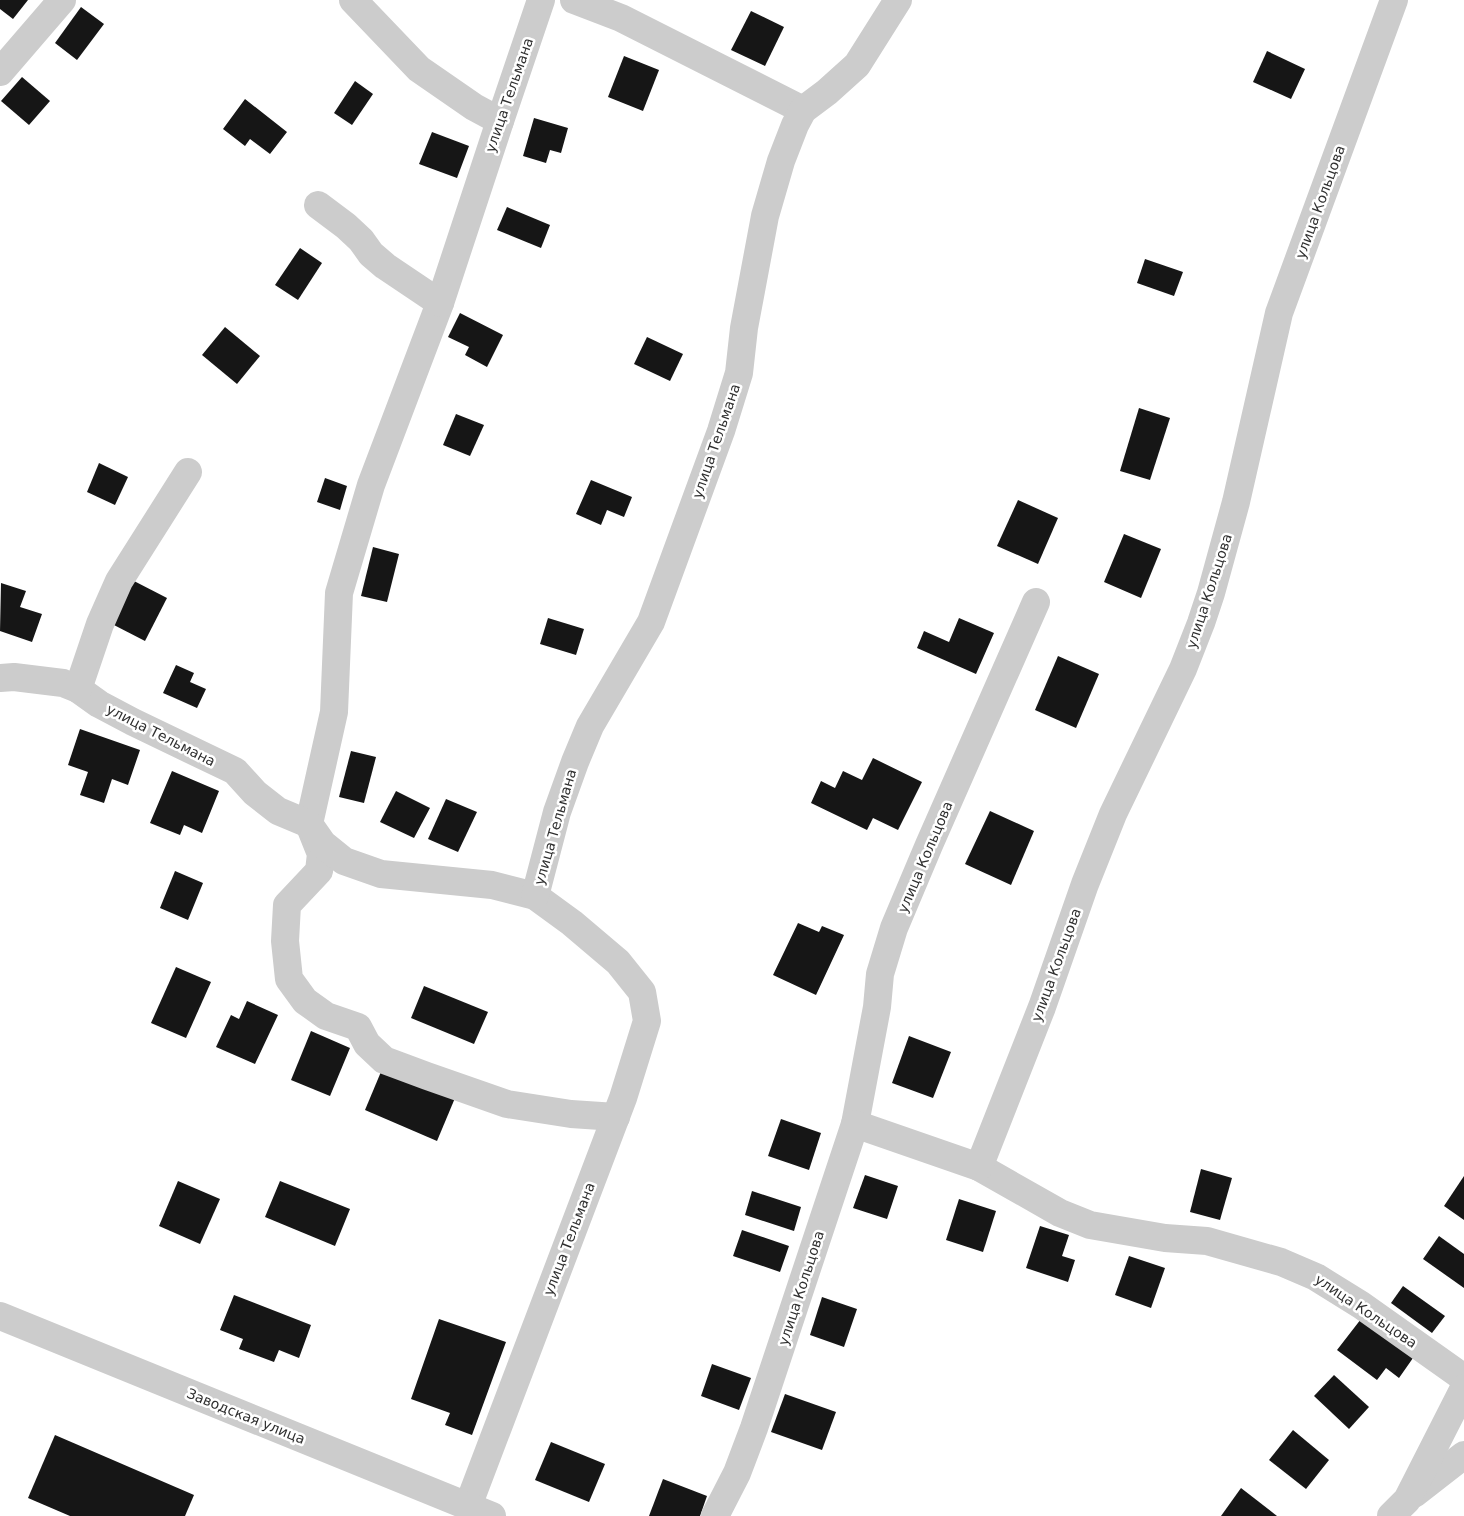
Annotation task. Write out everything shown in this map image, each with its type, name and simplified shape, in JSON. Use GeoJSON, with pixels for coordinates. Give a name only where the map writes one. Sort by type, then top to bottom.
{"type":"FeatureCollection","features":[{"type":"Feature","properties":{"kind":"street"},"geometry":{"type":"LineString","coordinates":[[0,72],[62,0]]}},
{"type":"Feature","properties":{"kind":"street"},"geometry":{"type":"LineString","coordinates":[[353,0],[419,70],[474,107],[500,121]]}},
{"type":"Feature","properties":{"kind":"street","name":"улица Тельмана"},"geometry":{"type":"LineString","coordinates":[[309,824],[334,712],[339,593],[371,485],[440,303],[541,0]]}},
{"type":"Feature","properties":{"kind":"street"},"geometry":{"type":"LineString","coordinates":[[574,0],[621,18],[803,110]]}},
{"type":"Feature","properties":{"kind":"street","name":"улица Тельмана"},"geometry":{"type":"LineString","coordinates":[[535,896],[557,812],[575,762],[590,726],[652,622],[721,431],[739,373],[744,328],[765,216],[781,161],[795,126],[803,110],[827,92],[857,65],[898,0]]}},
{"type":"Feature","properties":{"kind":"street","name":"улица Кольцова"},"geometry":{"type":"LineString","coordinates":[[979,1167],[1042,1007],[1085,884],[1113,814],[1183,669],[1201,623],[1236,502],[1279,314],[1394,0]]}},
{"type":"Feature","properties":{"kind":"street"},"geometry":{"type":"LineString","coordinates":[[318,205],[346,226],[361,240],[371,254],[385,266],[440,303]]}},
{"type":"Feature","properties":{"kind":"street"},"geometry":{"type":"LineString","coordinates":[[78,689],[100,624],[119,581],[188,472]]}},
{"type":"Feature","properties":{"kind":"street","name":"улица Кольцoва"},"geometry":{"type":"LineString","coordinates":[[855,1124],[877,1007],[880,974],[894,928],[1036,602]]}},
{"type":"Feature","properties":{"kind":"street","name":"улица Тельмана"},"geometry":{"type":"LineString","coordinates":[[0,678],[14,677],[63,683],[78,689],[99,704],[133,722],[235,772],[255,793],[278,811],[309,824],[323,844],[344,861],[381,874],[492,885],[535,896],[572,923],[618,962],[642,992],[647,1021],[616,1117],[480,1511]]}},
{"type":"Feature","properties":{"kind":"street"},"geometry":{"type":"LineString","coordinates":[[309,824],[321,854],[319,871],[287,906],[285,941],[289,979],[305,1002],[326,1016],[358,1027],[367,1044],[384,1060],[507,1104],[571,1114],[616,1117]]}},
{"type":"Feature","properties":{"kind":"street","name":"улица Кольцова"},"geometry":{"type":"LineString","coordinates":[[715,1516],[737,1473],[754,1428],[855,1124],[979,1167],[1060,1213],[1090,1226],[1165,1238],[1207,1241],[1281,1262],[1316,1277],[1361,1305],[1464,1378]]}},
{"type":"Feature","properties":{"kind":"street","name":"Заводская улица"},"geometry":{"type":"LineString","coordinates":[[0,1316],[480,1511]]}},
{"type":"Feature","properties":{"kind":"street"},"geometry":{"type":"LineString","coordinates":[[1399,1508],[1464,1388]]}},
{"type":"Feature","properties":{"kind":"street"},"geometry":{"type":"LineString","coordinates":[[1399,1508],[1464,1455]]}},
{"type":"Feature","properties":{"kind":"building"},"geometry":{"type":"Polygon","coordinates":[[[0,0],[28,0],[13,19],[0,9],[0,0]]]}},
{"type":"Feature","properties":{"kind":"building"},"geometry":{"type":"Polygon","coordinates":[[[81,7],[104,24],[77,60],[55,43],[81,7]]]}},
{"type":"Feature","properties":{"kind":"building"},"geometry":{"type":"Polygon","coordinates":[[[751,11],[784,27],[765,66],[731,50],[751,11]]]}},
{"type":"Feature","properties":{"kind":"building"},"geometry":{"type":"Polygon","coordinates":[[[1267,51],[1305,69],[1291,99],[1253,82],[1267,51]]]}},
{"type":"Feature","properties":{"kind":"building"},"geometry":{"type":"Polygon","coordinates":[[[624,56],[659,70],[643,111],[608,97],[624,56]]]}},
{"type":"Feature","properties":{"kind":"building"},"geometry":{"type":"Polygon","coordinates":[[[22,77],[50,101],[29,125],[1,101],[22,77]]]}},
{"type":"Feature","properties":{"kind":"building"},"geometry":{"type":"Polygon","coordinates":[[[355,81],[373,94],[352,125],[334,113],[355,81]]]}},
{"type":"Feature","properties":{"kind":"building"},"geometry":{"type":"Polygon","coordinates":[[[245,99],[287,132],[270,154],[250,139],[245,146],[223,129],[245,99]]]}},
{"type":"Feature","properties":{"kind":"building"},"geometry":{"type":"Polygon","coordinates":[[[534,118],[568,128],[561,153],[550,150],[546,163],[523,156],[534,118]]]}},
{"type":"Feature","properties":{"kind":"building"},"geometry":{"type":"Polygon","coordinates":[[[432,132],[469,146],[457,178],[419,164],[432,132]]]}},
{"type":"Feature","properties":{"kind":"building"},"geometry":{"type":"Polygon","coordinates":[[[507,207],[550,225],[541,248],[497,230],[507,207]]]}},
{"type":"Feature","properties":{"kind":"building"},"geometry":{"type":"Polygon","coordinates":[[[300,248],[322,263],[298,300],[275,285],[300,248]]]}},
{"type":"Feature","properties":{"kind":"building"},"geometry":{"type":"Polygon","coordinates":[[[1145,259],[1183,272],[1174,296],[1137,283],[1145,259]]]}},
{"type":"Feature","properties":{"kind":"building"},"geometry":{"type":"Polygon","coordinates":[[[460,313],[503,335],[487,367],[465,355],[469,347],[448,337],[460,313]]]}},
{"type":"Feature","properties":{"kind":"building"},"geometry":{"type":"Polygon","coordinates":[[[225,327],[260,356],[237,384],[202,355],[225,327]]]}},
{"type":"Feature","properties":{"kind":"building"},"geometry":{"type":"Polygon","coordinates":[[[647,337],[683,354],[670,381],[634,364],[647,337]]]}},
{"type":"Feature","properties":{"kind":"building"},"geometry":{"type":"Polygon","coordinates":[[[1139,408],[1170,418],[1150,480],[1120,471],[1139,408]]]}},
{"type":"Feature","properties":{"kind":"building"},"geometry":{"type":"Polygon","coordinates":[[[456,414],[484,425],[470,456],[443,445],[456,414]]]}},
{"type":"Feature","properties":{"kind":"building"},"geometry":{"type":"Polygon","coordinates":[[[99,463],[128,477],[115,505],[87,492],[99,463]]]}},
{"type":"Feature","properties":{"kind":"building"},"geometry":{"type":"Polygon","coordinates":[[[325,478],[347,486],[340,510],[317,502],[325,478]]]}},
{"type":"Feature","properties":{"kind":"building"},"geometry":{"type":"Polygon","coordinates":[[[591,480],[632,497],[624,517],[607,510],[601,525],[576,514],[591,480]]]}},
{"type":"Feature","properties":{"kind":"building"},"geometry":{"type":"Polygon","coordinates":[[[1018,500],[1058,518],[1038,564],[997,546],[1018,500]]]}},
{"type":"Feature","properties":{"kind":"building"},"geometry":{"type":"Polygon","coordinates":[[[1124,534],[1161,549],[1141,598],[1104,582],[1124,534]]]}},
{"type":"Feature","properties":{"kind":"building"},"geometry":{"type":"Polygon","coordinates":[[[373,547],[399,554],[387,602],[361,596],[373,547]]]}},
{"type":"Feature","properties":{"kind":"building"},"geometry":{"type":"Polygon","coordinates":[[[134,581],[167,598],[145,641],[112,624],[134,581]]]}},
{"type":"Feature","properties":{"kind":"building"},"geometry":{"type":"Polygon","coordinates":[[[1,583],[26,591],[20,607],[42,614],[32,642],[0,631],[1,583]]]}},
{"type":"Feature","properties":{"kind":"building"},"geometry":{"type":"Polygon","coordinates":[[[548,618],[584,629],[576,655],[540,644],[548,618]]]}},
{"type":"Feature","properties":{"kind":"building"},"geometry":{"type":"Polygon","coordinates":[[[959,618],[994,633],[976,674],[917,648],[924,631],[949,642],[959,618]]]}},
{"type":"Feature","properties":{"kind":"building"},"geometry":{"type":"Polygon","coordinates":[[[1058,656],[1099,674],[1076,728],[1035,710],[1058,656]]]}},
{"type":"Feature","properties":{"kind":"building"},"geometry":{"type":"Polygon","coordinates":[[[176,665],[194,673],[190,682],[206,689],[197,708],[163,693],[176,665]]]}},
{"type":"Feature","properties":{"kind":"building"},"geometry":{"type":"Polygon","coordinates":[[[80,729],[140,750],[128,785],[112,779],[104,803],[80,795],[88,772],[68,765],[80,729]]]}},
{"type":"Feature","properties":{"kind":"building"},"geometry":{"type":"Polygon","coordinates":[[[351,751],[376,757],[364,803],[339,797],[351,751]]]}},
{"type":"Feature","properties":{"kind":"building"},"geometry":{"type":"Polygon","coordinates":[[[873,758],[922,782],[898,830],[873,818],[867,830],[811,803],[821,781],[835,788],[843,771],[862,780],[873,758]]]}},
{"type":"Feature","properties":{"kind":"building"},"geometry":{"type":"Polygon","coordinates":[[[172,771],[219,791],[202,833],[184,825],[180,835],[150,823],[172,771]]]}},
{"type":"Feature","properties":{"kind":"building"},"geometry":{"type":"Polygon","coordinates":[[[396,791],[430,808],[414,838],[380,822],[396,791]]]}},
{"type":"Feature","properties":{"kind":"building"},"geometry":{"type":"Polygon","coordinates":[[[446,799],[477,812],[458,852],[428,839],[446,799]]]}},
{"type":"Feature","properties":{"kind":"building"},"geometry":{"type":"Polygon","coordinates":[[[990,811],[1034,831],[1011,885],[965,864],[990,811]]]}},
{"type":"Feature","properties":{"kind":"building"},"geometry":{"type":"Polygon","coordinates":[[[175,871],[203,883],[188,920],[160,908],[175,871]]]}},
{"type":"Feature","properties":{"kind":"building"},"geometry":{"type":"Polygon","coordinates":[[[798,923],[819,932],[822,926],[844,935],[816,995],[773,975],[798,923]]]}},
{"type":"Feature","properties":{"kind":"building"},"geometry":{"type":"Polygon","coordinates":[[[176,967],[211,982],[186,1038],[151,1023],[176,967]]]}},
{"type":"Feature","properties":{"kind":"building"},"geometry":{"type":"Polygon","coordinates":[[[424,986],[488,1012],[474,1044],[411,1018],[424,986]]]}},
{"type":"Feature","properties":{"kind":"building"},"geometry":{"type":"Polygon","coordinates":[[[247,1001],[278,1015],[255,1064],[216,1047],[231,1015],[239,1019],[247,1001]]]}},
{"type":"Feature","properties":{"kind":"building"},"geometry":{"type":"Polygon","coordinates":[[[311,1031],[350,1048],[330,1096],[291,1080],[311,1031]]]}},
{"type":"Feature","properties":{"kind":"building"},"geometry":{"type":"Polygon","coordinates":[[[909,1036],[951,1052],[933,1098],[892,1083],[909,1036]]]}},
{"type":"Feature","properties":{"kind":"building"},"geometry":{"type":"Polygon","coordinates":[[[383,1067],[455,1098],[437,1141],[365,1110],[383,1067]]]}},
{"type":"Feature","properties":{"kind":"building"},"geometry":{"type":"Polygon","coordinates":[[[781,1119],[821,1133],[809,1170],[768,1156],[781,1119]]]}},
{"type":"Feature","properties":{"kind":"building"},"geometry":{"type":"Polygon","coordinates":[[[1201,1169],[1232,1178],[1220,1220],[1190,1212],[1201,1169]]]}},
{"type":"Feature","properties":{"kind":"building"},"geometry":{"type":"Polygon","coordinates":[[[865,1175],[898,1186],[887,1219],[853,1208],[865,1175]]]}},
{"type":"Feature","properties":{"kind":"building"},"geometry":{"type":"Polygon","coordinates":[[[1464,1176],[1464,1220],[1444,1206],[1464,1176]]]}},
{"type":"Feature","properties":{"kind":"building"},"geometry":{"type":"Polygon","coordinates":[[[178,1181],[220,1199],[200,1244],[159,1226],[178,1181]]]}},
{"type":"Feature","properties":{"kind":"building"},"geometry":{"type":"Polygon","coordinates":[[[280,1181],[350,1209],[335,1246],[265,1217],[280,1181]]]}},
{"type":"Feature","properties":{"kind":"building"},"geometry":{"type":"Polygon","coordinates":[[[752,1191],[801,1207],[794,1231],[745,1215],[752,1191]]]}},
{"type":"Feature","properties":{"kind":"building"},"geometry":{"type":"Polygon","coordinates":[[[959,1199],[996,1211],[983,1252],[946,1240],[959,1199]]]}},
{"type":"Feature","properties":{"kind":"building"},"geometry":{"type":"Polygon","coordinates":[[[1040,1226],[1069,1235],[1062,1256],[1075,1260],[1068,1282],[1026,1268],[1040,1226]]]}},
{"type":"Feature","properties":{"kind":"building"},"geometry":{"type":"Polygon","coordinates":[[[742,1230],[789,1246],[780,1272],[733,1256],[742,1230]]]}},
{"type":"Feature","properties":{"kind":"building"},"geometry":{"type":"Polygon","coordinates":[[[1439,1236],[1464,1254],[1464,1288],[1423,1259],[1439,1236]]]}},
{"type":"Feature","properties":{"kind":"building"},"geometry":{"type":"Polygon","coordinates":[[[1129,1256],[1165,1268],[1151,1308],[1115,1295],[1129,1256]]]}},
{"type":"Feature","properties":{"kind":"building"},"geometry":{"type":"Polygon","coordinates":[[[1403,1286],[1445,1316],[1432,1333],[1391,1303],[1403,1286]]]}},
{"type":"Feature","properties":{"kind":"building"},"geometry":{"type":"Polygon","coordinates":[[[234,1295],[311,1325],[299,1358],[279,1350],[274,1362],[239,1349],[243,1339],[220,1330],[234,1295]]]}},
{"type":"Feature","properties":{"kind":"building"},"geometry":{"type":"Polygon","coordinates":[[[822,1297],[857,1309],[844,1347],[810,1335],[822,1297]]]}},
{"type":"Feature","properties":{"kind":"building"},"geometry":{"type":"Polygon","coordinates":[[[439,1319],[506,1342],[472,1435],[445,1425],[450,1413],[411,1399],[439,1319]]]}},
{"type":"Feature","properties":{"kind":"building"},"geometry":{"type":"Polygon","coordinates":[[[1361,1319],[1413,1358],[1399,1378],[1386,1368],[1377,1380],[1337,1350],[1361,1319]]]}},
{"type":"Feature","properties":{"kind":"building"},"geometry":{"type":"Polygon","coordinates":[[[712,1364],[751,1378],[739,1410],[701,1396],[712,1364]]]}},
{"type":"Feature","properties":{"kind":"building"},"geometry":{"type":"Polygon","coordinates":[[[1334,1375],[1369,1407],[1349,1429],[1314,1396],[1334,1375]]]}},
{"type":"Feature","properties":{"kind":"building"},"geometry":{"type":"Polygon","coordinates":[[[785,1394],[836,1412],[822,1450],[771,1432],[785,1394]]]}},
{"type":"Feature","properties":{"kind":"building"},"geometry":{"type":"Polygon","coordinates":[[[1293,1430],[1329,1460],[1306,1489],[1269,1460],[1293,1430]]]}},
{"type":"Feature","properties":{"kind":"building"},"geometry":{"type":"Polygon","coordinates":[[[55,1435],[194,1495],[185,1516],[70,1516],[28,1498],[55,1435]]]}},
{"type":"Feature","properties":{"kind":"building"},"geometry":{"type":"Polygon","coordinates":[[[551,1442],[605,1464],[589,1502],[535,1480],[551,1442]]]}},
{"type":"Feature","properties":{"kind":"building"},"geometry":{"type":"Polygon","coordinates":[[[663,1479],[707,1496],[700,1516],[649,1516],[663,1479]]]}},
{"type":"Feature","properties":{"kind":"building"},"geometry":{"type":"Polygon","coordinates":[[[1241,1488],[1277,1516],[1221,1516],[1241,1488]]]}}]}
